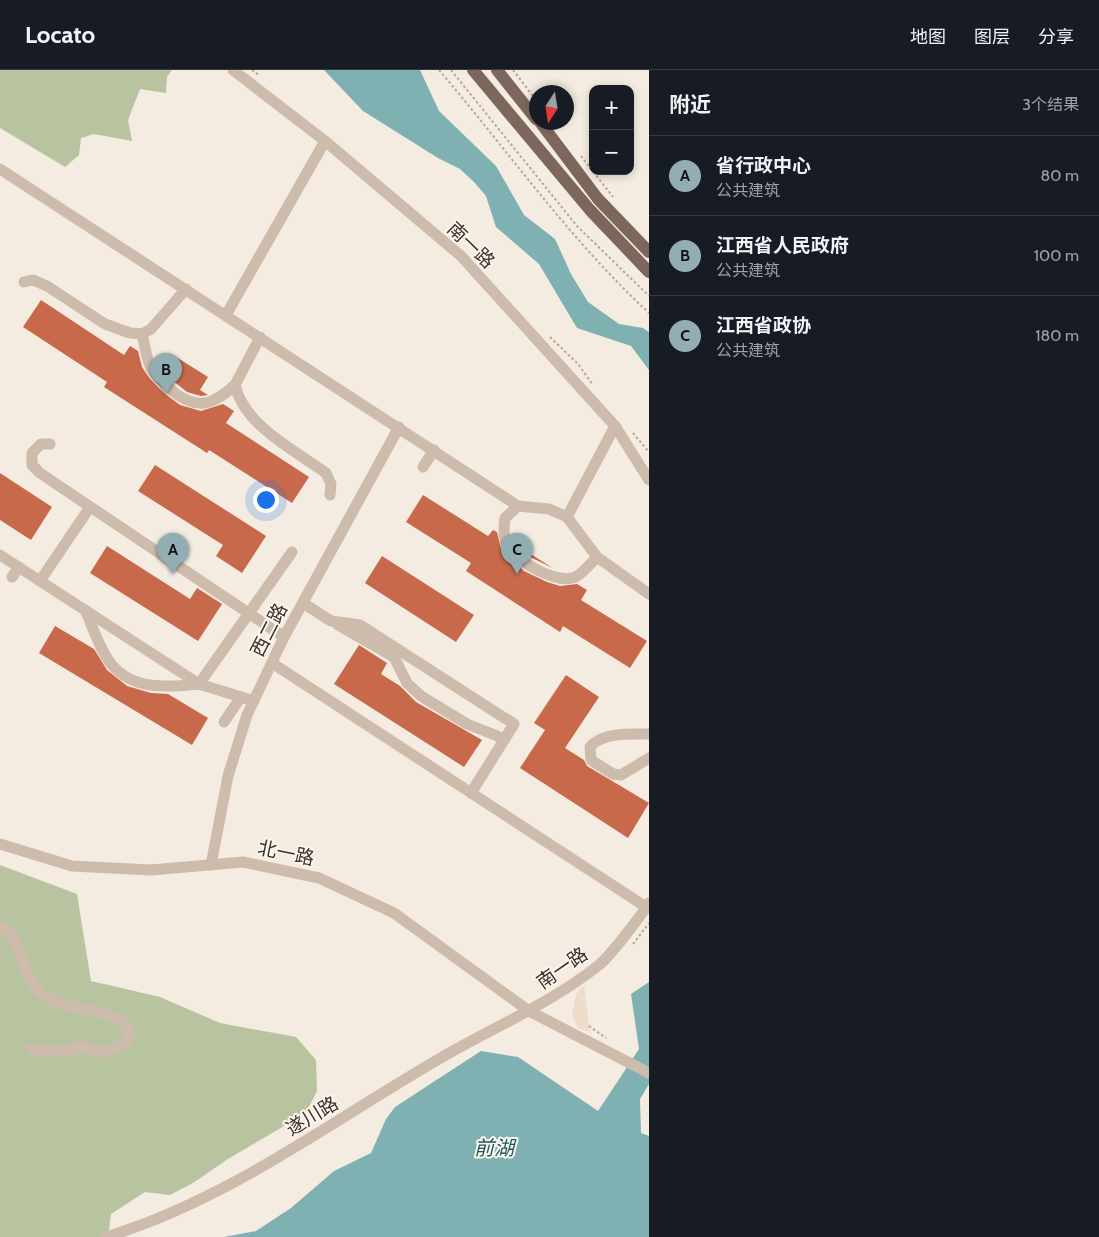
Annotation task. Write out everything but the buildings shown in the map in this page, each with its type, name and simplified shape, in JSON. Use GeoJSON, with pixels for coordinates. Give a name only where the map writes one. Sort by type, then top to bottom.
{"type":"FeatureCollection","features":[{"type":"Feature","properties":{"kind":"main road"},"geometry":{"type":"LineString","coordinates":[[472,70],[590,210],[649,272]]}},
{"type":"Feature","properties":{"kind":"main road"},"geometry":{"type":"LineString","coordinates":[[497,70],[529,109]]}},
{"type":"Feature","properties":{"kind":"main road"},"geometry":{"type":"LineString","coordinates":[[546,130],[598,199],[649,252]]}},
{"type":"Feature","properties":{"kind":"street","name":"南一路"},"geometry":{"type":"LineString","coordinates":[[233,70],[325,141],[461,256],[615,426],[649,480]]}},
{"type":"Feature","properties":{"kind":"street"},"geometry":{"type":"LineString","coordinates":[[226,315],[325,141]]}},
{"type":"Feature","properties":{"kind":"street"},"geometry":{"type":"LineString","coordinates":[[0,169],[518,506],[549,509],[568,517],[597,557],[649,594]]}},
{"type":"Feature","properties":{"kind":"street"},"geometry":{"type":"LineString","coordinates":[[24,282],[33,280],[47,286],[105,324],[130,333],[142,334],[151,329],[186,289]]}},
{"type":"Feature","properties":{"kind":"street"},"geometry":{"type":"LineString","coordinates":[[142,334],[150,367],[168,388],[189,400],[207,403],[224,395],[235,385],[260,337]]}},
{"type":"Feature","properties":{"kind":"street"},"geometry":{"type":"LineString","coordinates":[[235,385],[238,396],[255,419],[326,473],[331,484],[330,496]]}},
{"type":"Feature","properties":{"kind":"street"},"geometry":{"type":"LineString","coordinates":[[568,517],[615,426]]}},
{"type":"Feature","properties":{"kind":"street","name":"西二路"},"geometry":{"type":"LineString","coordinates":[[210,865],[228,776],[254,701],[284,637],[399,427]]}},
{"type":"Feature","properties":{"kind":"street"},"geometry":{"type":"LineString","coordinates":[[50,444],[41,444],[32,452],[32,466],[284,637]]}},
{"type":"Feature","properties":{"kind":"street"},"geometry":{"type":"LineString","coordinates":[[424,467],[434,450]]}},
{"type":"Feature","properties":{"kind":"street"},"geometry":{"type":"LineString","coordinates":[[518,506],[505,518],[506,544],[515,555],[530,565],[558,579],[576,577],[597,557]]}},
{"type":"Feature","properties":{"kind":"street"},"geometry":{"type":"LineString","coordinates":[[40,580],[90,507]]}},
{"type":"Feature","properties":{"kind":"street"},"geometry":{"type":"LineString","coordinates":[[85,610],[112,665],[130,678],[142,684],[166,687],[199,684],[292,552]]}},
{"type":"Feature","properties":{"kind":"street"},"geometry":{"type":"LineString","coordinates":[[0,555],[199,684],[254,701]]}},
{"type":"Feature","properties":{"kind":"street"},"geometry":{"type":"LineString","coordinates":[[12,578],[19,567]]}},
{"type":"Feature","properties":{"kind":"street"},"geometry":{"type":"LineString","coordinates":[[303,604],[394,657],[407,683],[421,696],[467,724],[493,733],[505,740]]}},
{"type":"Feature","properties":{"kind":"street"},"geometry":{"type":"LineString","coordinates":[[331,621],[360,625],[514,724],[471,793]]}},
{"type":"Feature","properties":{"kind":"street"},"geometry":{"type":"LineString","coordinates":[[272,663],[471,793],[648,905]]}},
{"type":"Feature","properties":{"kind":"street"},"geometry":{"type":"LineString","coordinates":[[224,722],[240,697]]}},
{"type":"Feature","properties":{"kind":"street"},"geometry":{"type":"LineString","coordinates":[[649,734],[623,735],[595,740],[590,747],[591,760],[613,774],[621,775],[649,758]]}},
{"type":"Feature","properties":{"kind":"street","name":"北一路"},"geometry":{"type":"LineString","coordinates":[[0,844],[72,866],[151,870],[244,862],[319,878],[394,913],[529,1011],[649,1073]]}},
{"type":"Feature","properties":{"kind":"street","name":"南一路"},"geometry":{"type":"LineString","coordinates":[[529,1011],[600,964],[648,905]]}},
{"type":"Feature","properties":{"kind":"street"},"geometry":{"type":"LineString","coordinates":[[0,926],[12,933],[30,979],[40,993],[59,1004],[100,1012],[122,1020],[130,1034],[127,1042],[104,1053],[85,1048],[59,1052],[31,1049]]}},
{"type":"Feature","properties":{"kind":"street","name":"遂川路"},"geometry":{"type":"LineString","coordinates":[[106,1237],[230,1186],[439,1058],[529,1011]]}},
{"type":"Feature","properties":{"kind":"path"},"geometry":{"type":"LineString","coordinates":[[439,70],[569,232],[624,290],[649,313]]}},
{"type":"Feature","properties":{"kind":"path"},"geometry":{"type":"LineString","coordinates":[[451,70],[578,226],[649,296]]}},
{"type":"Feature","properties":{"kind":"path"},"geometry":{"type":"LineString","coordinates":[[513,70],[529,91]]}},
{"type":"Feature","properties":{"kind":"path"},"geometry":{"type":"LineString","coordinates":[[596,175],[615,200]]}},
{"type":"Feature","properties":{"kind":"green space"},"geometry":{"type":"Polygon","coordinates":[[[0,70],[172,70],[167,77],[166,93],[140,89],[128,120],[132,141],[94,134],[81,138],[79,155],[65,167],[0,128],[0,70]]]}},
{"type":"Feature","properties":{"kind":"green space"},"geometry":{"type":"Polygon","coordinates":[[[0,865],[77,894],[91,981],[160,997],[220,1023],[296,1037],[316,1060],[317,1091],[306,1113],[228,1159],[193,1183],[170,1195],[145,1192],[111,1214],[108,1237],[0,1237],[0,865]]]}},
{"type":"Feature","properties":{"kind":"shaded area"},"geometry":{"type":"Polygon","coordinates":[[[584,986],[590,1032],[578,1028],[572,1014],[576,995],[580,988],[584,986]]]}},
{"type":"Feature","properties":{"kind":"water"},"geometry":{"type":"Polygon","coordinates":[[[324,70],[420,70],[439,111],[496,166],[524,215],[555,239],[571,274],[588,302],[619,324],[643,328],[649,332],[649,370],[631,346],[577,328],[539,264],[496,227],[486,196],[460,169],[438,158],[363,111],[324,70]]]}},
{"type":"Feature","properties":{"kind":"water","name":"前湖"},"geometry":{"type":"Polygon","coordinates":[[[649,982],[649,1084],[640,1099],[641,1133],[649,1136],[649,1237],[224,1237],[256,1231],[291,1208],[334,1171],[371,1153],[386,1119],[395,1107],[481,1051],[518,1057],[598,1111],[639,1049],[631,994],[649,982]]]}},
{"type":"Feature","properties":{"kind":"place","name":"江西省人民政府"},"geometry":{"type":"Point","coordinates":[166,394]}},
{"type":"Feature","properties":{"kind":"place","name":"省行政中心"},"geometry":{"type":"Point","coordinates":[173,574]}},
{"type":"Feature","properties":{"kind":"place","name":"江西省政协"},"geometry":{"type":"Point","coordinates":[517,574]}}]}
